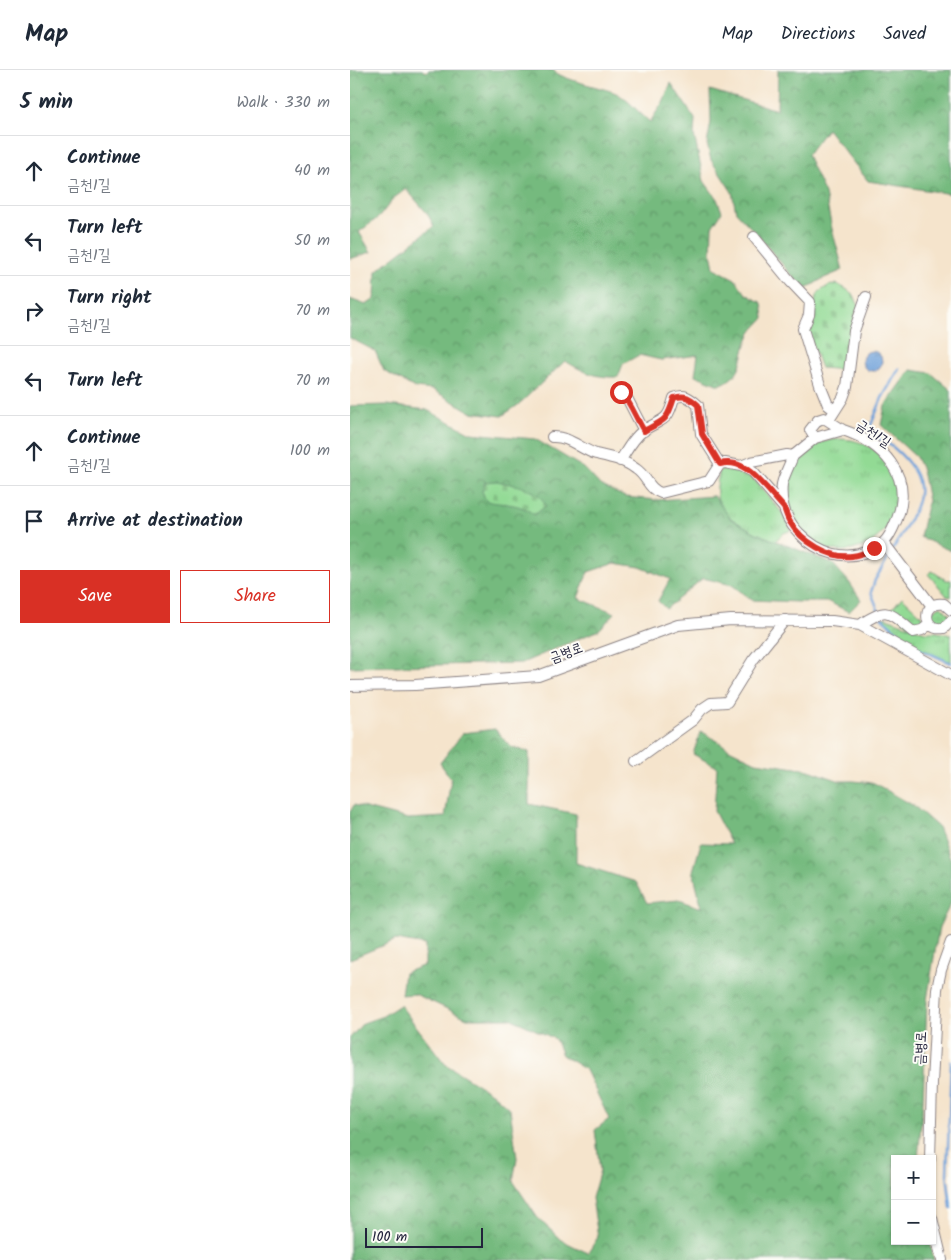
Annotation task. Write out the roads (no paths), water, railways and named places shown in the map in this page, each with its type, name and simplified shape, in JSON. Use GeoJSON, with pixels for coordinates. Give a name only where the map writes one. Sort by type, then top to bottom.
{"type":"FeatureCollection","features":[{"type":"Feature","properties":{"kind":"street"},"geometry":{"type":"LineString","coordinates":[[754,237],[810,302],[809,315],[803,329],[820,385],[828,405],[835,410]]}},
{"type":"Feature","properties":{"kind":"street"},"geometry":{"type":"LineString","coordinates":[[815,438],[810,430],[818,420],[824,418],[829,420],[843,398],[847,387],[854,331],[866,297]]}},
{"type":"Feature","properties":{"kind":"street"},"geometry":{"type":"LineString","coordinates":[[621,392],[628,400],[644,431]]}},
{"type":"Feature","properties":{"kind":"street"},"geometry":{"type":"LineString","coordinates":[[620,461],[628,448],[644,431],[669,415],[674,398],[680,395],[689,398],[698,405],[702,434],[720,464]]}},
{"type":"Feature","properties":{"kind":"street","name":"금천1길"},"geometry":{"type":"LineString","coordinates":[[829,420],[843,430],[861,437],[885,455],[900,479],[903,491],[888,548]]}},
{"type":"Feature","properties":{"kind":"street"},"geometry":{"type":"LineString","coordinates":[[843,430],[815,438],[793,456],[782,484],[784,508],[790,523],[803,538],[831,554],[852,556],[888,548],[932,606]]}},
{"type":"Feature","properties":{"kind":"street"},"geometry":{"type":"LineString","coordinates":[[552,437],[560,437],[639,470],[655,492],[661,493],[709,481],[720,464],[741,466],[753,472],[784,508]]}},
{"type":"Feature","properties":{"kind":"street"},"geometry":{"type":"LineString","coordinates":[[741,466],[751,462],[787,455],[793,456]]}},
{"type":"Feature","properties":{"kind":"street"},"geometry":{"type":"LineString","coordinates":[[950,606],[940,603],[932,606],[927,613],[930,624],[940,629],[950,626]]}},
{"type":"Feature","properties":{"kind":"street"},"geometry":{"type":"LineString","coordinates":[[860,625],[880,614],[894,615],[913,632],[922,630],[930,624]]}},
{"type":"Feature","properties":{"kind":"street","name":"금병로"},"geometry":{"type":"LineString","coordinates":[[350,686],[415,685],[538,676],[678,625],[731,620],[832,621],[860,625],[951,675]]}},
{"type":"Feature","properties":{"kind":"street"},"geometry":{"type":"LineString","coordinates":[[636,761],[693,720],[711,703],[729,699],[753,660],[785,620]]}},
{"type":"Feature","properties":{"kind":"street","name":"금병로"},"geometry":{"type":"LineString","coordinates":[[930,1155],[932,1082],[938,989],[941,970],[951,942]]}},
{"type":"Feature","properties":{"kind":"street"},"geometry":{"type":"LineString","coordinates":[[936,1235],[942,1260]]}},
{"type":"Feature","properties":{"kind":"water"},"geometry":{"type":"Polygon","coordinates":[[[868,351],[876,351],[882,357],[882,365],[876,371],[868,371],[862,365],[862,357],[868,351]]]}},
{"type":"Feature","properties":{"kind":"waterway"},"geometry":{"type":"LineString","coordinates":[[893,549],[915,509],[919,497],[919,486],[916,474],[908,462],[894,448],[874,436],[869,430],[882,398],[899,369]]}},
{"type":"Feature","properties":{"kind":"waterway"},"geometry":{"type":"LineString","coordinates":[[879,612],[871,592],[875,580],[889,556]]}},
{"type":"Feature","properties":{"kind":"waterway"},"geometry":{"type":"LineString","coordinates":[[881,617],[915,647],[951,663]]}},
{"type":"Feature","properties":{"kind":"waterway"},"geometry":{"type":"LineString","coordinates":[[951,1062],[947,1174],[951,1208]]}}]}
